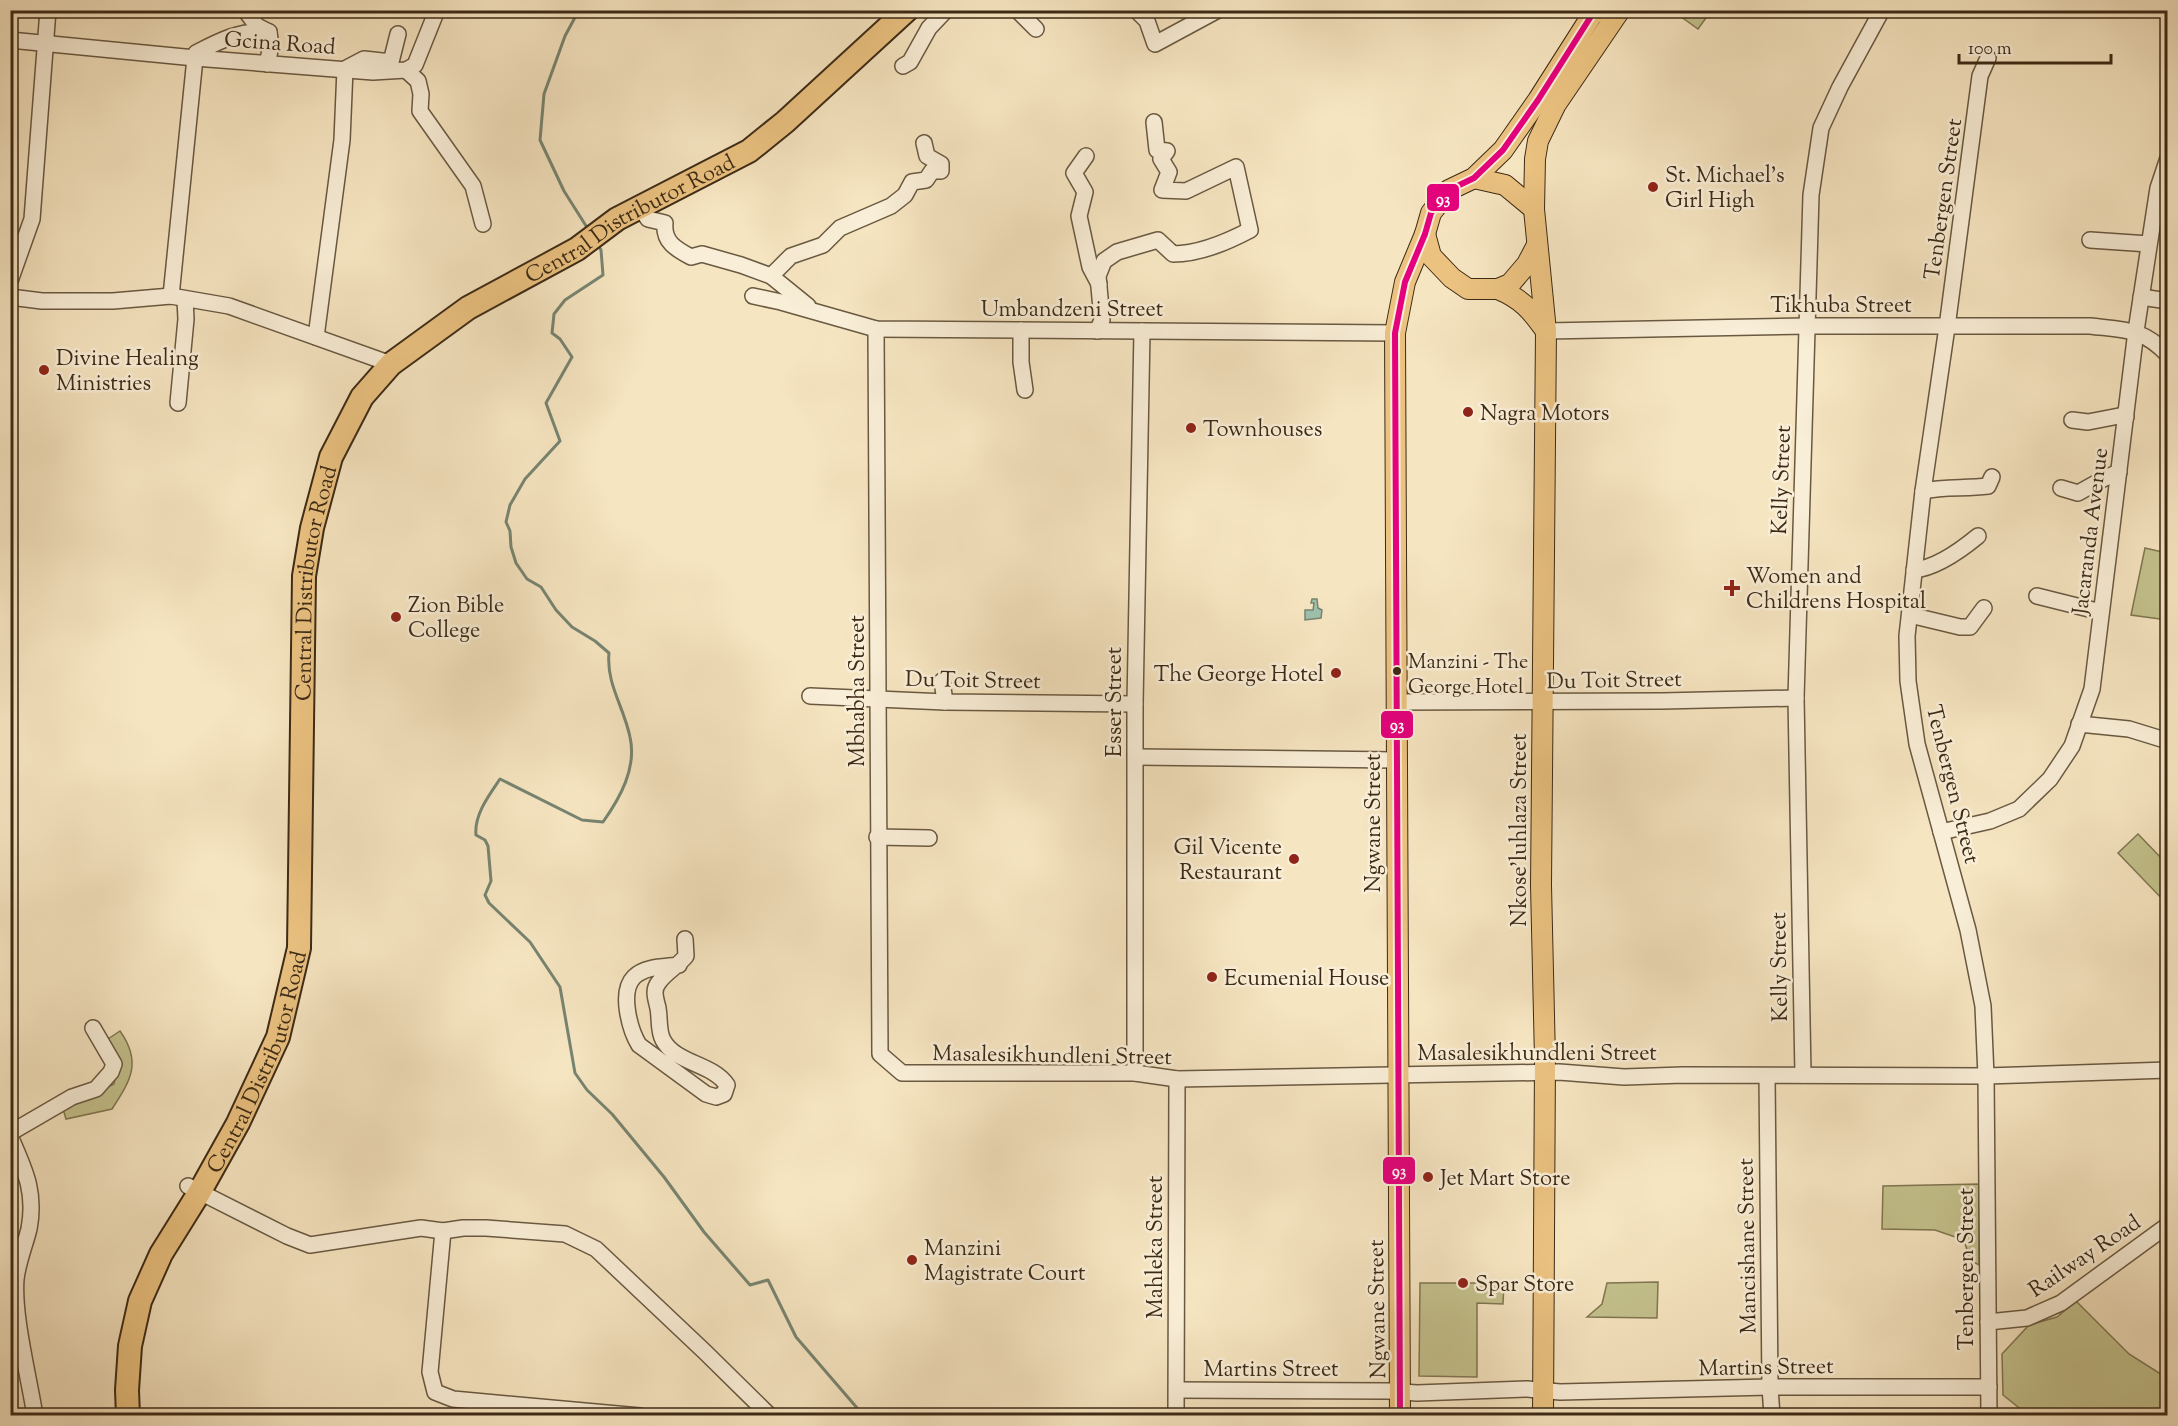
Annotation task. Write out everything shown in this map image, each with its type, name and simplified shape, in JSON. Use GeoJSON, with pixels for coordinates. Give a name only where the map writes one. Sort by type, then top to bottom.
{"type":"FeatureCollection","features":[{"type":"Feature","properties":{"kind":"highway","name":"Central Distributor Road"},"geometry":{"type":"LineString","coordinates":[[119,1416],[121,1346],[131,1299],[153,1248],[238,1123],[278,1037],[289,994],[299,948],[304,576],[312,528],[331,457],[362,397],[387,362],[468,308],[575,245],[660,185],[743,145],[787,109],[894,10]]}},
{"type":"Feature","properties":{"kind":"highway","name":"Central Distributor Road"},"geometry":{"type":"LineString","coordinates":[[613,216],[640,206],[749,151],[785,122],[907,10]]}},
{"type":"Feature","properties":{"kind":"highway","name":"Central Distributor Road"},"geometry":{"type":"LineString","coordinates":[[128,1416],[130,1346],[141,1302],[161,1254],[194,1190]]}},
{"type":"Feature","properties":{"kind":"main road"},"geometry":{"type":"LineString","coordinates":[[1595,11],[1503,150],[1474,178],[1449,190],[1431,213],[1425,234],[1431,256],[1452,278],[1468,289],[1498,289],[1510,284],[1519,275],[1537,245],[1534,209],[1535,159],[1538,141],[1556,104],[1620,10]]}},
{"type":"Feature","properties":{"kind":"main road"},"geometry":{"type":"LineString","coordinates":[[1474,178],[1505,185],[1534,209]]}},
{"type":"Feature","properties":{"kind":"main road","name":"Ngwane Street"},"geometry":{"type":"LineString","coordinates":[[1400,1416],[1395,333],[1405,282],[1425,234]]}},
{"type":"Feature","properties":{"kind":"main road","name":"Nkose'luhlaza Street"},"geometry":{"type":"LineString","coordinates":[[1537,245],[1546,331],[1541,885],[1544,1074],[1543,1416]]}},
{"type":"Feature","properties":{"kind":"main road"},"geometry":{"type":"LineString","coordinates":[[1498,289],[1526,304],[1546,331]]}},
{"type":"Feature","properties":{"kind":"street"},"geometry":{"type":"LineString","coordinates":[[10,281],[32,219],[48,10]]}},
{"type":"Feature","properties":{"kind":"street"},"geometry":{"type":"LineString","coordinates":[[245,10],[257,26],[269,32]]}},
{"type":"Feature","properties":{"kind":"street"},"geometry":{"type":"LineString","coordinates":[[436,10],[415,65],[406,70],[418,81],[421,94],[420,111],[473,186],[483,224]]}},
{"type":"Feature","properties":{"kind":"street"},"geometry":{"type":"LineString","coordinates":[[903,66],[910,62],[929,27],[946,10]]}},
{"type":"Feature","properties":{"kind":"street"},"geometry":{"type":"LineString","coordinates":[[1017,10],[1036,29]]}},
{"type":"Feature","properties":{"kind":"street"},"geometry":{"type":"LineString","coordinates":[[1136,10],[1147,21],[1155,44],[1218,10]]}},
{"type":"Feature","properties":{"kind":"street","name":"Kelly Street"},"geometry":{"type":"LineString","coordinates":[[1803,1075],[1796,698],[1811,195],[1821,128],[1840,87],[1882,10]]}},
{"type":"Feature","properties":{"kind":"street"},"geometry":{"type":"LineString","coordinates":[[178,403],[186,319],[178,298],[196,56],[220,40],[254,30],[269,32]]}},
{"type":"Feature","properties":{"kind":"street"},"geometry":{"type":"LineString","coordinates":[[267,64],[270,46],[269,32]]}},
{"type":"Feature","properties":{"kind":"street"},"geometry":{"type":"LineString","coordinates":[[316,337],[342,140],[345,69],[364,59],[391,62],[399,34]]}},
{"type":"Feature","properties":{"kind":"street","name":"Gcina Road"},"geometry":{"type":"LineString","coordinates":[[10,40],[267,64],[373,72],[406,70]]}},
{"type":"Feature","properties":{"kind":"street","name":"Tenbergen Street"},"geometry":{"type":"LineString","coordinates":[[1988,58],[1980,76],[1923,491],[1907,636],[1908,681],[1917,744],[1968,930],[1983,1006],[1986,1076],[1989,1416]]}},
{"type":"Feature","properties":{"kind":"street"},"geometry":{"type":"LineString","coordinates":[[1097,330],[1102,320],[1098,276],[1104,261],[1117,252],[1158,240],[1173,254],[1187,254],[1229,240],[1250,230],[1236,167],[1186,191],[1162,190],[1168,172],[1161,159],[1167,151],[1157,150],[1154,122]]}},
{"type":"Feature","properties":{"kind":"street"},"geometry":{"type":"LineString","coordinates":[[771,276],[791,256],[823,245],[840,228],[891,206],[905,195],[912,182],[926,180],[932,171],[941,171],[943,162],[927,156],[924,144]]}},
{"type":"Feature","properties":{"kind":"street"},"geometry":{"type":"LineString","coordinates":[[1086,156],[1074,173],[1085,192],[1079,216],[1090,267],[1099,284]]}},
{"type":"Feature","properties":{"kind":"street","name":"Jacaranda Avenue"},"geometry":{"type":"LineString","coordinates":[[1941,831],[1990,821],[2019,809],[2050,779],[2072,746],[2092,689],[2136,331],[2150,244],[2168,158]]}},
{"type":"Feature","properties":{"kind":"street"},"geometry":{"type":"LineString","coordinates":[[640,206],[648,219],[665,223],[664,230],[674,248],[691,257],[702,254],[771,276],[814,311]]}},
{"type":"Feature","properties":{"kind":"street"},"geometry":{"type":"LineString","coordinates":[[2090,240],[2150,244]]}},
{"type":"Feature","properties":{"kind":"street","name":"Umbandzeni Street"},"geometry":{"type":"LineString","coordinates":[[753,296],[876,329],[1395,333]]}},
{"type":"Feature","properties":{"kind":"street"},"geometry":{"type":"LineString","coordinates":[[10,297],[54,301],[178,298],[229,306],[387,362]]}},
{"type":"Feature","properties":{"kind":"street"},"geometry":{"type":"LineString","coordinates":[[2142,297],[2168,301]]}},
{"type":"Feature","properties":{"kind":"street","name":"Tikhuba Street"},"geometry":{"type":"LineString","coordinates":[[1546,331],[1808,326],[2090,326],[2136,331]]}},
{"type":"Feature","properties":{"kind":"street","name":"Mbhabha Street"},"geometry":{"type":"LineString","coordinates":[[876,329],[879,699],[877,837],[880,1053]]}},
{"type":"Feature","properties":{"kind":"street"},"geometry":{"type":"LineString","coordinates":[[1021,330],[1021,362],[1025,390]]}},
{"type":"Feature","properties":{"kind":"street","name":"Esser Street"},"geometry":{"type":"LineString","coordinates":[[1135,1073],[1135,704],[1142,331]]}},
{"type":"Feature","properties":{"kind":"street"},"geometry":{"type":"LineString","coordinates":[[2136,331],[2158,344],[2168,355]]}},
{"type":"Feature","properties":{"kind":"street"},"geometry":{"type":"LineString","coordinates":[[2072,420],[2088,422],[2119,416],[2126,417]]}},
{"type":"Feature","properties":{"kind":"street"},"geometry":{"type":"LineString","coordinates":[[2061,488],[2078,493],[2119,472]]}},
{"type":"Feature","properties":{"kind":"street"},"geometry":{"type":"LineString","coordinates":[[1923,491],[1937,488],[1988,486],[1992,477]]}},
{"type":"Feature","properties":{"kind":"street"},"geometry":{"type":"LineString","coordinates":[[1914,570],[1922,570],[1932,565],[1978,536]]}},
{"type":"Feature","properties":{"kind":"street"},"geometry":{"type":"LineString","coordinates":[[2037,596],[2101,612]]}},
{"type":"Feature","properties":{"kind":"street"},"geometry":{"type":"LineString","coordinates":[[1910,615],[1960,627],[1970,627],[1984,608]]}},
{"type":"Feature","properties":{"kind":"street"},"geometry":{"type":"LineString","coordinates":[[942,681],[945,702]]}},
{"type":"Feature","properties":{"kind":"street","name":"Du Toit Street"},"geometry":{"type":"LineString","coordinates":[[810,696],[945,702],[1135,704]]}},
{"type":"Feature","properties":{"kind":"street","name":"Du Toit Street"},"geometry":{"type":"LineString","coordinates":[[1396,702],[1796,698]]}},
{"type":"Feature","properties":{"kind":"street"},"geometry":{"type":"LineString","coordinates":[[2079,724],[2129,729],[2168,741]]}},
{"type":"Feature","properties":{"kind":"street"},"geometry":{"type":"LineString","coordinates":[[1136,757],[1396,760]]}},
{"type":"Feature","properties":{"kind":"street"},"geometry":{"type":"LineString","coordinates":[[877,837],[928,838]]}},
{"type":"Feature","properties":{"kind":"street"},"geometry":{"type":"LineString","coordinates":[[679,965],[653,968],[634,977],[627,990],[627,1004],[633,1034],[639,1045],[706,1094],[717,1097],[724,1094],[727,1085],[721,1077],[670,1050],[662,1039],[654,994],[658,982],[679,965],[686,956],[685,939]]}},
{"type":"Feature","properties":{"kind":"street"},"geometry":{"type":"LineString","coordinates":[[35,1416],[18,1316],[16,1278],[29,1228],[33,1199],[25,1170],[10,1135],[72,1097],[96,1089],[111,1072],[114,1064],[93,1028]]}},
{"type":"Feature","properties":{"kind":"street","name":"Masalesikhundleni Street"},"geometry":{"type":"LineString","coordinates":[[880,1053],[902,1073],[1135,1073],[1177,1079],[1559,1072],[1624,1077],[1683,1075],[1986,1076],[2168,1070]]}},
{"type":"Feature","properties":{"kind":"street","name":"Mancishane Street"},"geometry":{"type":"LineString","coordinates":[[1767,1076],[1772,1416]]}},
{"type":"Feature","properties":{"kind":"street","name":"Mahleka Street"},"geometry":{"type":"LineString","coordinates":[[1176,1416],[1177,1079]]}},
{"type":"Feature","properties":{"kind":"street"},"geometry":{"type":"LineString","coordinates":[[194,1190],[310,1245],[421,1228],[443,1231],[463,1228],[565,1234],[596,1249],[770,1416]]}},
{"type":"Feature","properties":{"kind":"street","name":"Railway Road"},"geometry":{"type":"LineString","coordinates":[[1988,1322],[2027,1318],[2061,1303],[2166,1228]]}},
{"type":"Feature","properties":{"kind":"street"},"geometry":{"type":"LineString","coordinates":[[443,1231],[430,1372],[435,1392],[453,1399],[640,1416]]}},
{"type":"Feature","properties":{"kind":"street","name":"Martins Street"},"geometry":{"type":"LineString","coordinates":[[1176,1390],[1401,1391],[1417,1393],[1527,1389],[1560,1392],[1770,1387],[1989,1387]]}},
{"type":"Feature","properties":{"kind":"shaded area"},"geometry":{"type":"Polygon","coordinates":[[[1673,11],[1711,11],[1698,29],[1673,11]]]}},
{"type":"Feature","properties":{"kind":"shaded area"},"geometry":{"type":"Polygon","coordinates":[[[2145,548],[2167,553],[2167,620],[2131,615],[2145,548]]]}},
{"type":"Feature","properties":{"kind":"shaded area"},"geometry":{"type":"Polygon","coordinates":[[[1312,599],[1317,599],[1318,608],[1322,610],[1321,618],[1305,620],[1305,610],[1313,610],[1312,599]]]}},
{"type":"Feature","properties":{"kind":"shaded area"},"geometry":{"type":"Polygon","coordinates":[[[2138,834],[2167,864],[2167,904],[2118,853],[2138,834]]]}},
{"type":"Feature","properties":{"kind":"shaded area"},"geometry":{"type":"Polygon","coordinates":[[[120,1031],[131,1052],[132,1062],[129,1080],[119,1099],[112,1109],[66,1119],[63,1109],[114,1084],[116,1073],[108,1039],[120,1031]]]}},
{"type":"Feature","properties":{"kind":"shaded area"},"geometry":{"type":"Polygon","coordinates":[[[1979,1184],[1979,1265],[1970,1260],[1964,1240],[1935,1230],[1882,1229],[1883,1186],[1979,1184]]]}},
{"type":"Feature","properties":{"kind":"shaded area"},"geometry":{"type":"Polygon","coordinates":[[[1658,1282],[1657,1318],[1587,1317],[1602,1304],[1607,1283],[1658,1282]]]}},
{"type":"Feature","properties":{"kind":"shaded area"},"geometry":{"type":"Polygon","coordinates":[[[1420,1283],[1504,1283],[1503,1304],[1477,1303],[1477,1377],[1419,1376],[1420,1283]]]}},
{"type":"Feature","properties":{"kind":"shaded area"},"geometry":{"type":"Polygon","coordinates":[[[2076,1301],[2129,1354],[2167,1378],[2167,1415],[2028,1415],[2003,1395],[2002,1354],[2029,1325],[2057,1317],[2076,1301]]]}},
{"type":"Feature","properties":{"kind":"waterway"},"geometry":{"type":"LineString","coordinates":[[579,10],[565,36],[544,94],[540,140],[564,191],[588,229]]}},
{"type":"Feature","properties":{"kind":"waterway"},"geometry":{"type":"LineString","coordinates":[[598,245],[601,250],[603,275],[565,300],[554,314],[552,333],[560,339],[572,357],[546,403],[560,441],[525,479],[510,505],[506,522],[516,563],[527,579],[541,587],[556,610],[572,627],[609,653],[610,675],[630,737],[631,760],[626,782],[603,822],[582,820],[500,779],[477,820],[476,835],[485,840],[488,846],[491,881],[485,895],[489,903],[530,942],[560,987],[575,1073],[587,1090],[612,1114],[664,1177],[704,1232],[750,1285],[768,1280],[796,1337],[864,1416]]}},
{"type":"Feature","properties":{"kind":"transit line","name":"93"},"geometry":{"type":"LineString","coordinates":[[1400,1416],[1395,333],[1405,282],[1431,213],[1449,190],[1474,178],[1503,150],[1595,10]]}},
{"type":"Feature","properties":{"kind":"place","name":"St. Michael's Girl High"},"geometry":{"type":"Point","coordinates":[1653,187]}},
{"type":"Feature","properties":{"kind":"place","name":"Divine Healing Ministries"},"geometry":{"type":"Point","coordinates":[44,370]}},
{"type":"Feature","properties":{"kind":"place","name":"Nagra Motors"},"geometry":{"type":"Point","coordinates":[1468,412]}},
{"type":"Feature","properties":{"kind":"place","name":"Townhouses"},"geometry":{"type":"Point","coordinates":[1191,428]}},
{"type":"Feature","properties":{"kind":"place","name":"Women and Childrens Hospital"},"geometry":{"type":"Point","coordinates":[1732,588]}},
{"type":"Feature","properties":{"kind":"place","name":"Zion Bible College"},"geometry":{"type":"Point","coordinates":[396,617]}},
{"type":"Feature","properties":{"kind":"place","name":"Manzini - The George Hotel"},"geometry":{"type":"Point","coordinates":[1397,671]}},
{"type":"Feature","properties":{"kind":"place","name":"The George Hotel"},"geometry":{"type":"Point","coordinates":[1336,673]}},
{"type":"Feature","properties":{"kind":"place","name":"Gil Vicente Restaurant"},"geometry":{"type":"Point","coordinates":[1294,859]}},
{"type":"Feature","properties":{"kind":"place","name":"Ecumenial House"},"geometry":{"type":"Point","coordinates":[1212,977]}},
{"type":"Feature","properties":{"kind":"place","name":"Jet Mart Store"},"geometry":{"type":"Point","coordinates":[1428,1177]}},
{"type":"Feature","properties":{"kind":"place","name":"Manzini Magistrate Court"},"geometry":{"type":"Point","coordinates":[912,1260]}},
{"type":"Feature","properties":{"kind":"place","name":"Spar Store"},"geometry":{"type":"Point","coordinates":[1463,1283]}}]}
